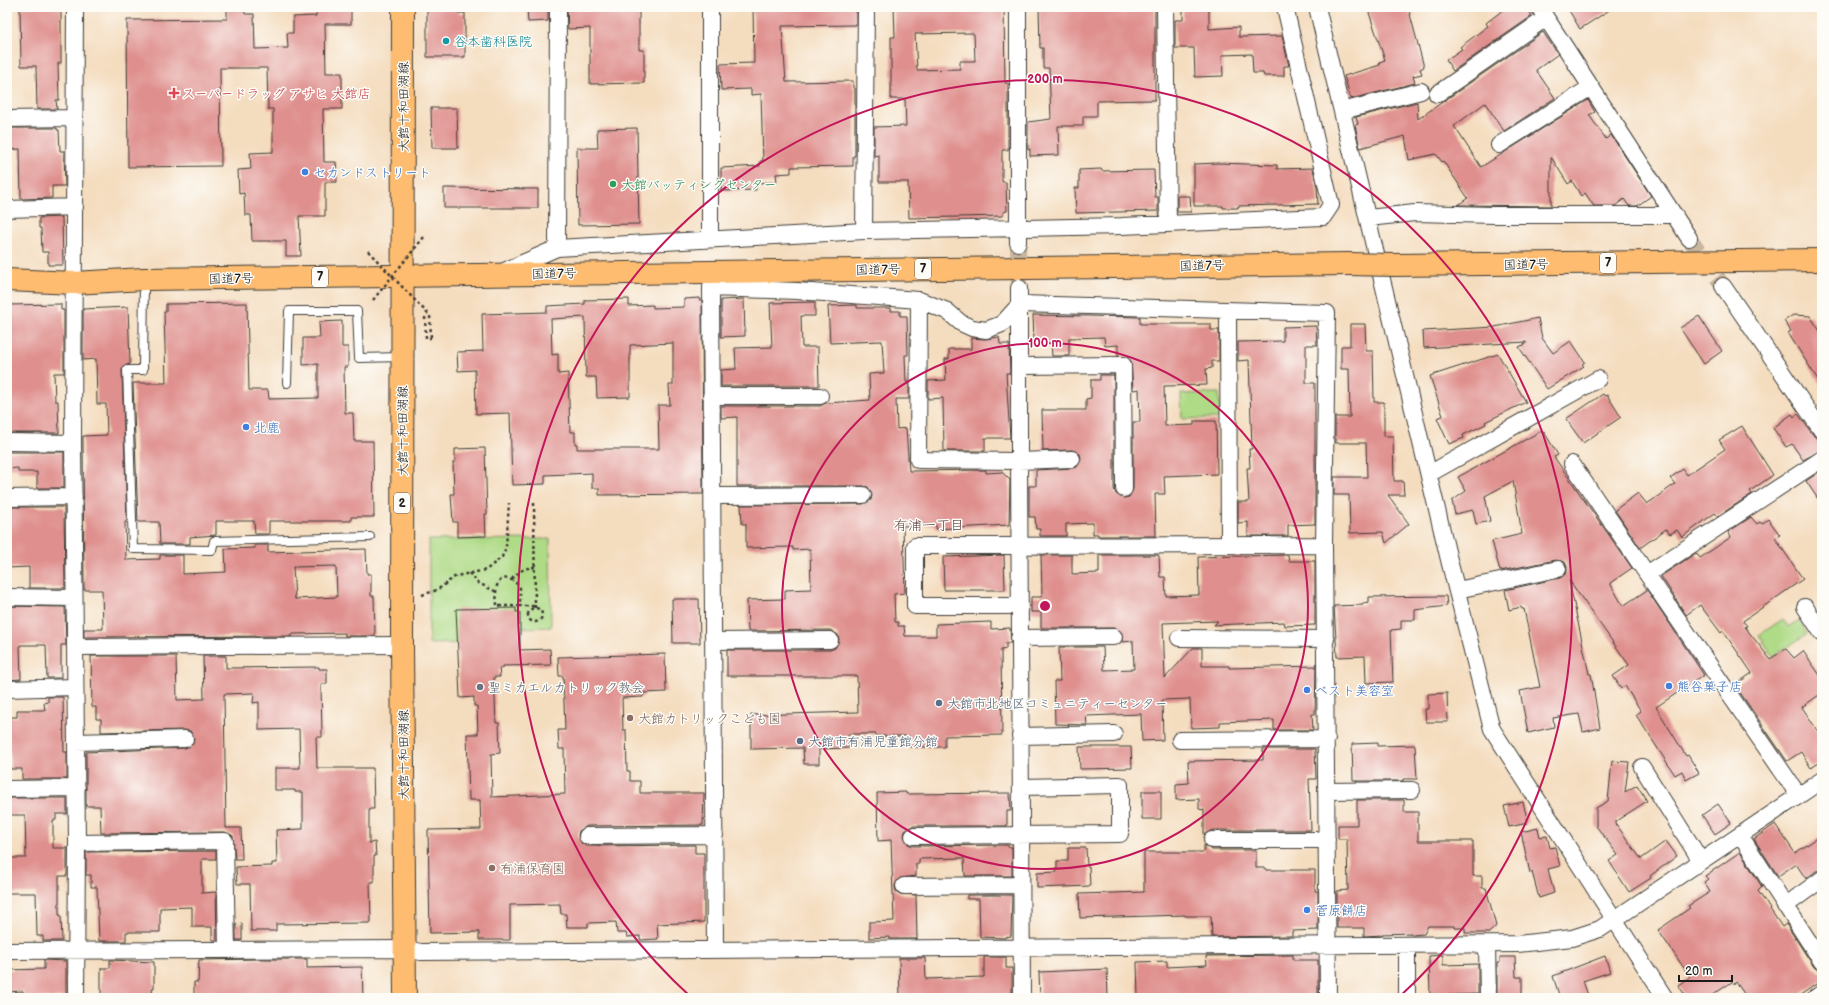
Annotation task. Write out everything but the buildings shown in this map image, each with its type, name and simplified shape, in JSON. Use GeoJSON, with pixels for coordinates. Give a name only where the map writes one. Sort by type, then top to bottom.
{"type":"FeatureCollection","features":[{"type":"Feature","properties":{"kind":"main road","name":"大館十和田湖線"},"geometry":{"type":"LineString","coordinates":[[403,7],[397,276],[402,357],[404,998]]}},
{"type":"Feature","properties":{"kind":"main road","name":"国道7号"},"geometry":{"type":"LineString","coordinates":[[7,280],[74,283],[144,280],[497,274],[712,280],[1349,264],[1393,265],[1822,260]]}},
{"type":"Feature","properties":{"kind":"street"},"geometry":{"type":"LineString","coordinates":[[74,7],[75,207],[73,443],[77,788],[76,998]]}},
{"type":"Feature","properties":{"kind":"street"},"geometry":{"type":"LineString","coordinates":[[557,248],[558,7]]}},
{"type":"Feature","properties":{"kind":"street"},"geometry":{"type":"LineString","coordinates":[[710,7],[710,238]]}},
{"type":"Feature","properties":{"kind":"street"},"geometry":{"type":"LineString","coordinates":[[864,231],[866,7]]}},
{"type":"Feature","properties":{"kind":"street"},"geometry":{"type":"LineString","coordinates":[[1018,7],[1019,235]]}},
{"type":"Feature","properties":{"kind":"street"},"geometry":{"type":"LineString","coordinates":[[1165,7],[1168,224]]}},
{"type":"Feature","properties":{"kind":"street"},"geometry":{"type":"LineString","coordinates":[[497,274],[557,248],[710,238],[864,231],[1019,235],[1168,224],[1323,216],[1331,205],[1285,7]]}},
{"type":"Feature","properties":{"kind":"street"},"geometry":{"type":"LineString","coordinates":[[1317,7],[1457,590],[1492,729],[1665,998]]}},
{"type":"Feature","properties":{"kind":"street"},"geometry":{"type":"LineString","coordinates":[[1437,94],[1542,12],[1689,238]]}},
{"type":"Feature","properties":{"kind":"street"},"geometry":{"type":"LineString","coordinates":[[1499,145],[1591,87]]}},
{"type":"Feature","properties":{"kind":"street"},"geometry":{"type":"LineString","coordinates":[[1342,110],[1421,90]]}},
{"type":"Feature","properties":{"kind":"street"},"geometry":{"type":"LineString","coordinates":[[7,119],[75,118]]}},
{"type":"Feature","properties":{"kind":"street"},"geometry":{"type":"LineString","coordinates":[[7,209],[75,207]]}},
{"type":"Feature","properties":{"kind":"street"},"geometry":{"type":"LineString","coordinates":[[1368,218],[1415,213],[1494,216],[1675,216]]}},
{"type":"Feature","properties":{"kind":"street"},"geometry":{"type":"LineString","coordinates":[[715,949],[713,496],[711,396],[712,280],[797,291],[919,300],[947,311],[961,323],[972,328],[986,330],[1002,324],[1020,296]]}},
{"type":"Feature","properties":{"kind":"street"},"geometry":{"type":"LineString","coordinates":[[1723,286],[1822,431]]}},
{"type":"Feature","properties":{"kind":"street"},"geometry":{"type":"LineString","coordinates":[[1020,296],[1228,311],[1327,313],[1324,545],[1328,998]]}},
{"type":"Feature","properties":{"kind":"street"},"geometry":{"type":"LineString","coordinates":[[1020,296],[1019,606],[1022,998]]}},
{"type":"Feature","properties":{"kind":"street"},"geometry":{"type":"LineString","coordinates":[[919,300],[918,460],[1019,461],[1072,459]]}},
{"type":"Feature","properties":{"kind":"street"},"geometry":{"type":"LineString","coordinates":[[1228,311],[1229,544]]}},
{"type":"Feature","properties":{"kind":"street"},"geometry":{"type":"LineString","coordinates":[[1020,366],[1123,365],[1124,489]]}},
{"type":"Feature","properties":{"kind":"street"},"geometry":{"type":"LineString","coordinates":[[1429,474],[1598,379]]}},
{"type":"Feature","properties":{"kind":"street"},"geometry":{"type":"LineString","coordinates":[[711,396],[820,396]]}},
{"type":"Feature","properties":{"kind":"street"},"geometry":{"type":"LineString","coordinates":[[7,442],[73,443]]}},
{"type":"Feature","properties":{"kind":"street"},"geometry":{"type":"LineString","coordinates":[[1647,574],[1822,459]]}},
{"type":"Feature","properties":{"kind":"street"},"geometry":{"type":"LineString","coordinates":[[1572,464],[1799,796]]}},
{"type":"Feature","properties":{"kind":"street"},"geometry":{"type":"LineString","coordinates":[[713,496],[863,495]]}},
{"type":"Feature","properties":{"kind":"street"},"geometry":{"type":"LineString","coordinates":[[7,498],[74,497]]}},
{"type":"Feature","properties":{"kind":"street"},"geometry":{"type":"LineString","coordinates":[[1019,606],[915,606],[915,546],[1020,544],[1324,545]]}},
{"type":"Feature","properties":{"kind":"street"},"geometry":{"type":"LineString","coordinates":[[1457,590],[1558,569]]}},
{"type":"Feature","properties":{"kind":"street"},"geometry":{"type":"LineString","coordinates":[[7,597],[74,598]]}},
{"type":"Feature","properties":{"kind":"street"},"geometry":{"type":"LineString","coordinates":[[1805,607],[1822,633]]}},
{"type":"Feature","properties":{"kind":"street"},"geometry":{"type":"LineString","coordinates":[[1020,638],[1114,637]]}},
{"type":"Feature","properties":{"kind":"street"},"geometry":{"type":"LineString","coordinates":[[1179,638],[1326,639]]}},
{"type":"Feature","properties":{"kind":"street"},"geometry":{"type":"LineString","coordinates":[[714,641],[830,640]]}},
{"type":"Feature","properties":{"kind":"street"},"geometry":{"type":"LineString","coordinates":[[75,647],[402,645]]}},
{"type":"Feature","properties":{"kind":"street"},"geometry":{"type":"LineString","coordinates":[[7,689],[75,687]]}},
{"type":"Feature","properties":{"kind":"street"},"geometry":{"type":"LineString","coordinates":[[1020,736],[1114,734]]}},
{"type":"Feature","properties":{"kind":"street"},"geometry":{"type":"LineString","coordinates":[[76,742],[185,739]]}},
{"type":"Feature","properties":{"kind":"street"},"geometry":{"type":"LineString","coordinates":[[1180,740],[1326,739]]}},
{"type":"Feature","properties":{"kind":"street"},"geometry":{"type":"LineString","coordinates":[[1642,767],[1701,861]]}},
{"type":"Feature","properties":{"kind":"street"},"geometry":{"type":"LineString","coordinates":[[7,951],[404,949],[421,952],[1022,947],[1328,947],[1518,944],[1572,938],[1600,929],[1822,780]]}},
{"type":"Feature","properties":{"kind":"street"},"geometry":{"type":"LineString","coordinates":[[913,836],[1120,834],[1120,785],[1021,787]]}},
{"type":"Feature","properties":{"kind":"street"},"geometry":{"type":"LineString","coordinates":[[7,789],[77,788]]}},
{"type":"Feature","properties":{"kind":"street"},"geometry":{"type":"LineString","coordinates":[[1327,791],[1412,790]]}},
{"type":"Feature","properties":{"kind":"street"},"geometry":{"type":"LineString","coordinates":[[587,836],[715,835]]}},
{"type":"Feature","properties":{"kind":"street"},"geometry":{"type":"LineString","coordinates":[[1740,835],[1822,962]]}},
{"type":"Feature","properties":{"kind":"street"},"geometry":{"type":"LineString","coordinates":[[1212,840],[1327,840]]}},
{"type":"Feature","properties":{"kind":"street"},"geometry":{"type":"LineString","coordinates":[[77,843],[226,841],[227,950]]}},
{"type":"Feature","properties":{"kind":"street"},"geometry":{"type":"LineString","coordinates":[[1785,906],[1822,879]]}},
{"type":"Feature","properties":{"kind":"street"},"geometry":{"type":"LineString","coordinates":[[904,886],[1021,885]]}},
{"type":"Feature","properties":{"kind":"street"},"geometry":{"type":"LineString","coordinates":[[1487,945],[1488,998]]}},
{"type":"Feature","properties":{"kind":"street"},"geometry":{"type":"LineString","coordinates":[[1407,946],[1407,998]]}},
{"type":"Feature","properties":{"kind":"street"},"geometry":{"type":"LineString","coordinates":[[1815,998],[1822,993]]}},
{"type":"Feature","properties":{"kind":"lane"},"geometry":{"type":"LineString","coordinates":[[144,280],[144,370],[127,370],[133,549],[212,550],[214,541],[370,537]]}},
{"type":"Feature","properties":{"kind":"lane"},"geometry":{"type":"LineString","coordinates":[[287,383],[289,311],[357,311],[359,358],[402,357]]}},
{"type":"Feature","properties":{"kind":"path"},"geometry":{"type":"LineString","coordinates":[[372,300],[397,276],[424,237]]}},
{"type":"Feature","properties":{"kind":"path"},"geometry":{"type":"LineString","coordinates":[[368,251],[397,276],[430,316],[431,338],[426,338],[425,317]]}},
{"type":"Feature","properties":{"kind":"path"},"geometry":{"type":"LineString","coordinates":[[422,595],[437,590],[456,576],[486,570],[502,558],[506,547],[509,503]]}},
{"type":"Feature","properties":{"kind":"path"},"geometry":{"type":"LineString","coordinates":[[520,606],[520,588],[512,579],[505,578],[497,586],[497,606],[535,607],[541,611],[542,616],[538,621],[534,622],[530,620],[528,616],[531,610],[535,607],[534,503]]}},
{"type":"Feature","properties":{"kind":"path"},"geometry":{"type":"LineString","coordinates":[[512,579],[518,571],[527,567],[535,567]]}},
{"type":"Feature","properties":{"kind":"path"},"geometry":{"type":"LineString","coordinates":[[469,573],[478,583],[497,592]]}},
{"type":"Feature","properties":{"kind":"green space"},"geometry":{"type":"Polygon","coordinates":[[[1219,393],[1220,418],[1182,419],[1181,394],[1219,393]]]}},
{"type":"Feature","properties":{"kind":"green space"},"geometry":{"type":"Polygon","coordinates":[[[550,539],[551,627],[519,628],[519,642],[429,644],[429,540],[550,539]]]}},
{"type":"Feature","properties":{"kind":"green space"},"geometry":{"type":"Polygon","coordinates":[[[1783,619],[1788,627],[1799,620],[1807,634],[1773,656],[1759,635],[1783,619]]]}},
{"type":"Feature","properties":{"kind":"tunnel"},"geometry":{"type":"LineString","coordinates":[[1689,238],[1723,286]]}},
{"type":"Feature","properties":{"kind":"tunnel"},"geometry":{"type":"LineString","coordinates":[[1018,243],[1019,288]]}},
{"type":"Feature","properties":{"kind":"place","name":"谷本歯科医院"},"geometry":{"type":"Point","coordinates":[446,41]}},
{"type":"Feature","properties":{"kind":"place","name":"スーパードラッグ アサヒ 大館店"},"geometry":{"type":"Point","coordinates":[174,93]}},
{"type":"Feature","properties":{"kind":"place","name":"セカンドストリート"},"geometry":{"type":"Point","coordinates":[305,172]}},
{"type":"Feature","properties":{"kind":"place","name":"大館バッティングセンター"},"geometry":{"type":"Point","coordinates":[613,184]}},
{"type":"Feature","properties":{"kind":"place","name":"北鹿"},"geometry":{"type":"Point","coordinates":[246,427]}},
{"type":"Feature","properties":{"kind":"place","name":"熊谷菓子店"},"geometry":{"type":"Point","coordinates":[1669,686]}},
{"type":"Feature","properties":{"kind":"place","name":"聖ミカエルカトリック教会"},"geometry":{"type":"Point","coordinates":[480,687]}},
{"type":"Feature","properties":{"kind":"place","name":"ベスト美容室"},"geometry":{"type":"Point","coordinates":[1307,690]}},
{"type":"Feature","properties":{"kind":"place","name":"大館市北地区コミュニティーセンター"},"geometry":{"type":"Point","coordinates":[939,703]}},
{"type":"Feature","properties":{"kind":"place","name":"大館カトリックこども園"},"geometry":{"type":"Point","coordinates":[630,718]}},
{"type":"Feature","properties":{"kind":"place","name":"大館市有浦児童館分館"},"geometry":{"type":"Point","coordinates":[800,741]}},
{"type":"Feature","properties":{"kind":"place","name":"有浦保育園"},"geometry":{"type":"Point","coordinates":[492,868]}},
{"type":"Feature","properties":{"kind":"place","name":"菅原餅店"},"geometry":{"type":"Point","coordinates":[1307,910]}},
{"type":"Feature","properties":{"kind":"district","name":"有浦一丁目"},"geometry":{"type":"Point","coordinates":[929,525]}}]}
